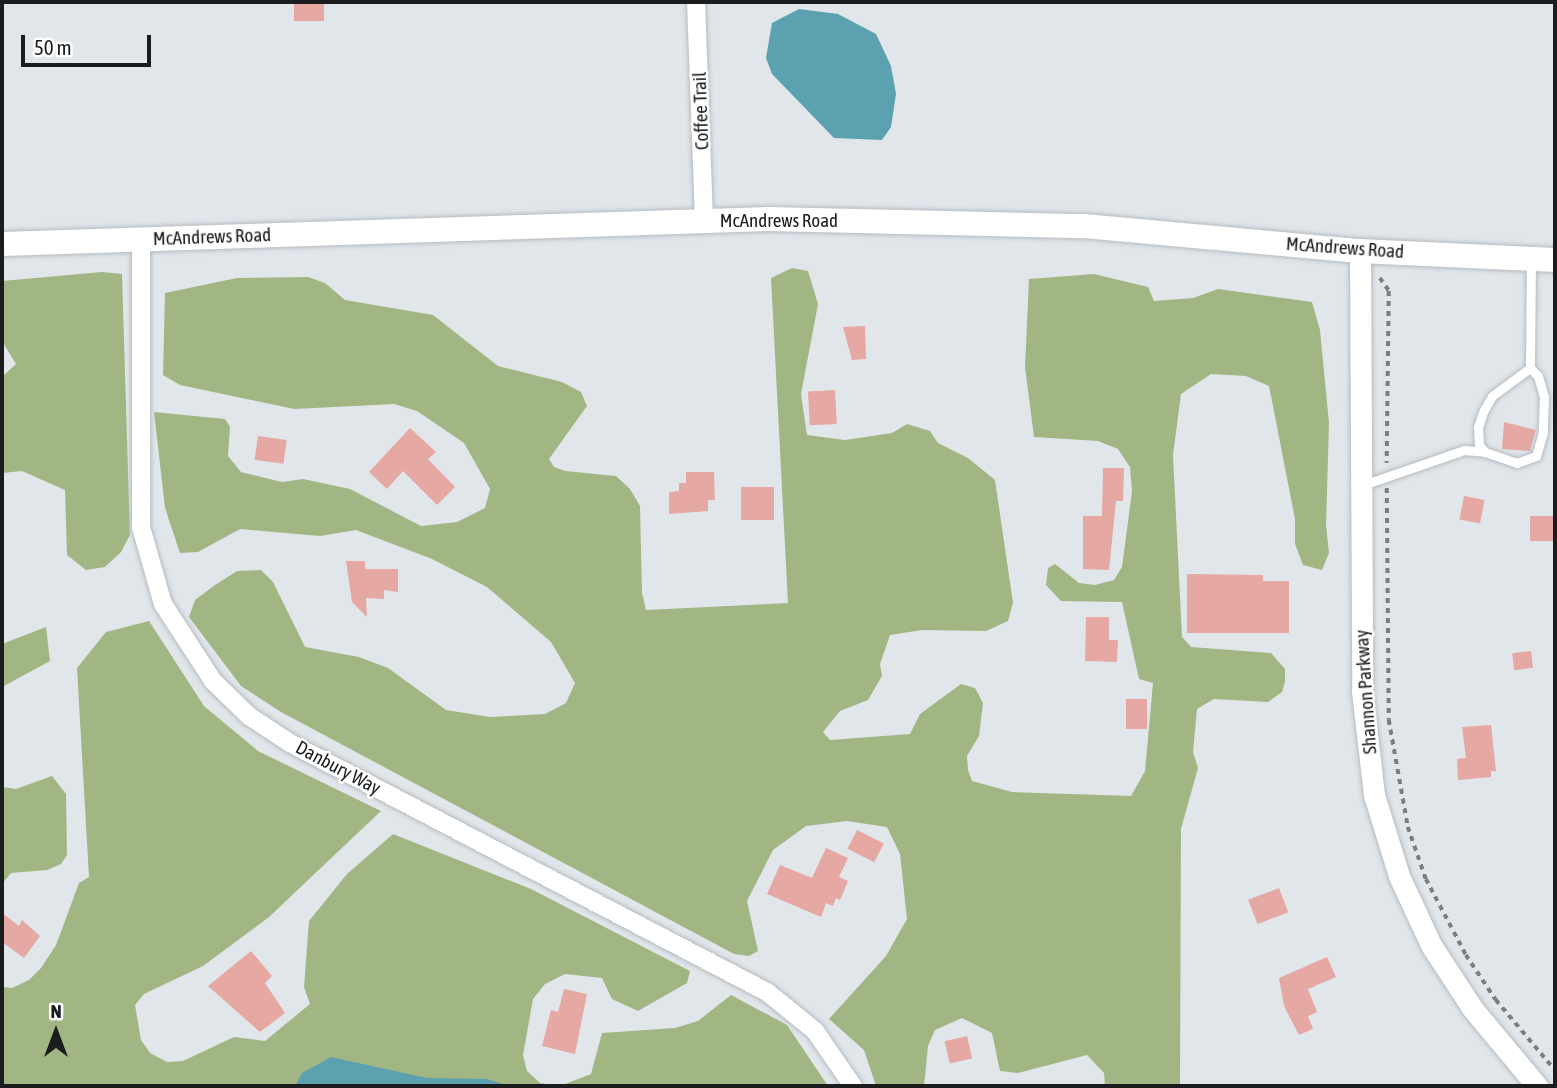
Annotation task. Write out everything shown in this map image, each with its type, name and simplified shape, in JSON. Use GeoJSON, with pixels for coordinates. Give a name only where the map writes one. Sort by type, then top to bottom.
{"type":"FeatureCollection","features":[{"type":"Feature","properties":{"kind":"main road","name":"McAndrews Road"},"geometry":{"type":"LineString","coordinates":[[2,244],[704,221],[1084,226],[1360,251],[1543,260]]}},
{"type":"Feature","properties":{"kind":"street","name":"Coffee Trail"},"geometry":{"type":"LineString","coordinates":[[696,2],[704,221]]}},
{"type":"Feature","properties":{"kind":"street","name":"Danbury Way"},"geometry":{"type":"LineString","coordinates":[[141,240],[141,527],[163,604],[214,681],[249,716],[290,743],[767,992],[804,1019],[853,1086]]}},
{"type":"Feature","properties":{"kind":"street","name":"Shannon Parkway"},"geometry":{"type":"LineString","coordinates":[[1360,251],[1362,691],[1374,795],[1399,876],[1431,945],[1472,1008],[1537,1086]]}},
{"type":"Feature","properties":{"kind":"lane"},"geometry":{"type":"LineString","coordinates":[[1485,452],[1479,445],[1478,427],[1484,410],[1492,396],[1530,368],[1543,260]]}},
{"type":"Feature","properties":{"kind":"lane"},"geometry":{"type":"LineString","coordinates":[[1361,486],[1464,450],[1485,452],[1517,463],[1536,456],[1543,432],[1544,397],[1538,376],[1530,368]]}},
{"type":"Feature","properties":{"kind":"path"},"geometry":{"type":"LineString","coordinates":[[1360,251],[1389,291],[1389,720],[1408,827],[1426,879],[1466,955],[1496,1000],[1555,1070]]}},
{"type":"Feature","properties":{"kind":"green space"},"geometry":{"type":"Polygon","coordinates":[[[792,268],[808,271],[818,304],[801,394],[807,435],[845,440],[892,433],[907,424],[930,431],[938,443],[968,458],[995,480],[1013,603],[1008,621],[986,631],[922,630],[890,635],[880,664],[882,676],[868,700],[840,711],[823,732],[830,740],[910,734],[920,714],[961,684],[975,688],[983,703],[979,736],[967,756],[968,770],[972,781],[1012,792],[1131,796],[1145,771],[1153,683],[1139,679],[1122,602],[1061,601],[1046,585],[1048,568],[1055,564],[1079,583],[1095,585],[1114,580],[1122,567],[1132,491],[1130,467],[1118,449],[1098,441],[1034,437],[1025,367],[1029,279],[1094,274],[1148,287],[1154,301],[1193,298],[1218,289],[1312,302],[1320,330],[1329,423],[1326,525],[1329,553],[1322,570],[1303,565],[1295,544],[1295,519],[1269,386],[1246,376],[1211,374],[1181,394],[1173,455],[1182,637],[1191,647],[1271,653],[1285,669],[1285,682],[1282,692],[1268,702],[1214,699],[1197,709],[1193,752],[1198,768],[1181,829],[1180,1086],[1105,1086],[1104,1073],[1087,1055],[1018,1073],[1000,1071],[992,1033],[962,1018],[935,1030],[928,1046],[924,1086],[876,1086],[864,1050],[829,1019],[886,956],[907,919],[900,854],[887,827],[847,821],[806,826],[773,850],[747,901],[758,951],[749,956],[734,954],[281,712],[241,686],[189,617],[195,600],[215,585],[237,571],[261,570],[273,582],[305,647],[359,657],[388,668],[446,710],[490,717],[545,714],[566,703],[575,683],[551,642],[487,587],[432,559],[356,530],[320,536],[240,529],[198,552],[180,553],[165,508],[154,412],[225,419],[230,427],[228,456],[241,472],[282,482],[303,479],[350,489],[421,526],[457,522],[485,508],[490,489],[464,443],[417,411],[394,404],[294,409],[180,385],[163,375],[165,293],[237,278],[308,277],[325,283],[345,300],[433,315],[498,366],[562,382],[581,392],[587,406],[549,459],[554,467],[565,471],[616,476],[630,489],[640,506],[642,593],[646,610],[788,603],[771,278],[792,268]]]}},
{"type":"Feature","properties":{"kind":"green space"},"geometry":{"type":"Polygon","coordinates":[[[102,272],[122,274],[130,535],[121,552],[105,567],[86,570],[67,555],[65,490],[22,471],[2,473],[2,377],[16,364],[2,341],[2,281],[102,272]]]}},
{"type":"Feature","properties":{"kind":"green space"},"geometry":{"type":"Polygon","coordinates":[[[149,621],[204,706],[258,751],[381,811],[269,917],[203,966],[144,994],[135,1005],[141,1040],[150,1053],[167,1062],[183,1061],[234,1037],[265,1041],[310,1004],[304,987],[309,921],[347,874],[393,834],[531,889],[690,971],[687,983],[638,1011],[612,999],[602,978],[565,974],[545,984],[533,999],[523,1055],[527,1071],[540,1083],[560,1086],[2,1086],[2,987],[12,988],[29,980],[41,968],[56,945],[79,883],[89,877],[77,668],[106,632],[149,621]]]}},
{"type":"Feature","properties":{"kind":"green space"},"geometry":{"type":"Polygon","coordinates":[[[46,627],[50,661],[2,687],[2,644],[46,627]]]}},
{"type":"Feature","properties":{"kind":"green space"},"geometry":{"type":"Polygon","coordinates":[[[52,776],[66,794],[67,855],[61,864],[47,870],[11,873],[2,884],[2,787],[16,789],[52,776]]]}},
{"type":"Feature","properties":{"kind":"green space"},"geometry":{"type":"Polygon","coordinates":[[[731,995],[787,1025],[828,1086],[560,1086],[591,1074],[602,1033],[675,1028],[698,1021],[731,995]]]}},
{"type":"Feature","properties":{"kind":"water"},"geometry":{"type":"Polygon","coordinates":[[[799,9],[838,14],[876,34],[891,66],[896,94],[891,127],[882,140],[834,138],[772,74],[766,58],[772,23],[799,9]]]}},
{"type":"Feature","properties":{"kind":"water"},"geometry":{"type":"Polygon","coordinates":[[[331,1057],[427,1078],[487,1079],[509,1086],[295,1086],[302,1073],[331,1057]]]}},
{"type":"Feature","properties":{"kind":"building"},"geometry":{"type":"Polygon","coordinates":[[[294,2],[324,2],[324,21],[294,21],[294,2]]]}},
{"type":"Feature","properties":{"kind":"building"},"geometry":{"type":"Polygon","coordinates":[[[865,326],[866,359],[852,360],[843,327],[865,326]]]}},
{"type":"Feature","properties":{"kind":"building"},"geometry":{"type":"Polygon","coordinates":[[[835,390],[837,424],[810,425],[808,391],[835,390]]]}},
{"type":"Feature","properties":{"kind":"building"},"geometry":{"type":"Polygon","coordinates":[[[1504,422],[1536,430],[1530,451],[1502,449],[1504,422]]]}},
{"type":"Feature","properties":{"kind":"building"},"geometry":{"type":"Polygon","coordinates":[[[410,428],[436,452],[428,459],[455,487],[437,505],[403,471],[387,489],[369,472],[410,428]]]}},
{"type":"Feature","properties":{"kind":"building"},"geometry":{"type":"Polygon","coordinates":[[[258,436],[287,440],[283,464],[255,460],[258,436]]]}},
{"type":"Feature","properties":{"kind":"building"},"geometry":{"type":"Polygon","coordinates":[[[1103,468],[1124,468],[1123,501],[1116,501],[1109,570],[1083,569],[1083,516],[1102,516],[1103,468]]]}},
{"type":"Feature","properties":{"kind":"building"},"geometry":{"type":"Polygon","coordinates":[[[686,472],[714,472],[715,500],[708,500],[708,511],[669,514],[669,492],[679,491],[679,483],[686,483],[686,472]]]}},
{"type":"Feature","properties":{"kind":"building"},"geometry":{"type":"Polygon","coordinates":[[[741,487],[774,487],[774,520],[741,520],[741,487]]]}},
{"type":"Feature","properties":{"kind":"building"},"geometry":{"type":"Polygon","coordinates":[[[1464,496],[1485,500],[1480,524],[1459,520],[1464,496]]]}},
{"type":"Feature","properties":{"kind":"building"},"geometry":{"type":"Polygon","coordinates":[[[1530,516],[1554,516],[1554,541],[1530,541],[1530,516]]]}},
{"type":"Feature","properties":{"kind":"building"},"geometry":{"type":"Polygon","coordinates":[[[346,561],[365,561],[365,569],[398,569],[398,592],[384,590],[384,599],[366,598],[367,617],[352,602],[346,561]]]}},
{"type":"Feature","properties":{"kind":"building"},"geometry":{"type":"Polygon","coordinates":[[[1187,574],[1263,575],[1263,581],[1289,581],[1289,633],[1187,633],[1187,574]]]}},
{"type":"Feature","properties":{"kind":"building"},"geometry":{"type":"Polygon","coordinates":[[[1086,617],[1109,617],[1109,640],[1118,640],[1117,662],[1085,661],[1086,617]]]}},
{"type":"Feature","properties":{"kind":"building"},"geometry":{"type":"Polygon","coordinates":[[[1531,651],[1533,668],[1514,670],[1512,653],[1531,651]]]}},
{"type":"Feature","properties":{"kind":"building"},"geometry":{"type":"Polygon","coordinates":[[[1126,699],[1147,699],[1147,729],[1126,729],[1126,699]]]}},
{"type":"Feature","properties":{"kind":"building"},"geometry":{"type":"Polygon","coordinates":[[[1491,725],[1496,771],[1491,771],[1491,777],[1458,780],[1457,759],[1466,758],[1462,727],[1491,725]]]}},
{"type":"Feature","properties":{"kind":"building"},"geometry":{"type":"Polygon","coordinates":[[[857,830],[884,844],[874,862],[847,849],[857,830]]]}},
{"type":"Feature","properties":{"kind":"building"},"geometry":{"type":"Polygon","coordinates":[[[826,848],[848,858],[839,877],[848,881],[840,900],[836,898],[833,906],[826,903],[821,917],[767,894],[780,865],[812,878],[826,848]]]}},
{"type":"Feature","properties":{"kind":"building"},"geometry":{"type":"Polygon","coordinates":[[[1279,888],[1288,912],[1258,924],[1248,900],[1279,888]]]}},
{"type":"Feature","properties":{"kind":"building"},"geometry":{"type":"Polygon","coordinates":[[[2,913],[19,926],[22,920],[40,936],[24,958],[2,942],[2,913]]]}},
{"type":"Feature","properties":{"kind":"building"},"geometry":{"type":"Polygon","coordinates":[[[251,951],[272,976],[265,983],[285,1013],[260,1032],[208,986],[251,951]]]}},
{"type":"Feature","properties":{"kind":"building"},"geometry":{"type":"Polygon","coordinates":[[[1327,957],[1336,977],[1308,989],[1317,1012],[1308,1016],[1313,1029],[1299,1035],[1284,1006],[1279,978],[1327,957]]]}},
{"type":"Feature","properties":{"kind":"building"},"geometry":{"type":"Polygon","coordinates":[[[564,989],[587,994],[575,1054],[542,1046],[551,1010],[558,1012],[564,989]]]}},
{"type":"Feature","properties":{"kind":"building"},"geometry":{"type":"Polygon","coordinates":[[[967,1036],[972,1058],[950,1064],[945,1041],[967,1036]]]}}]}
